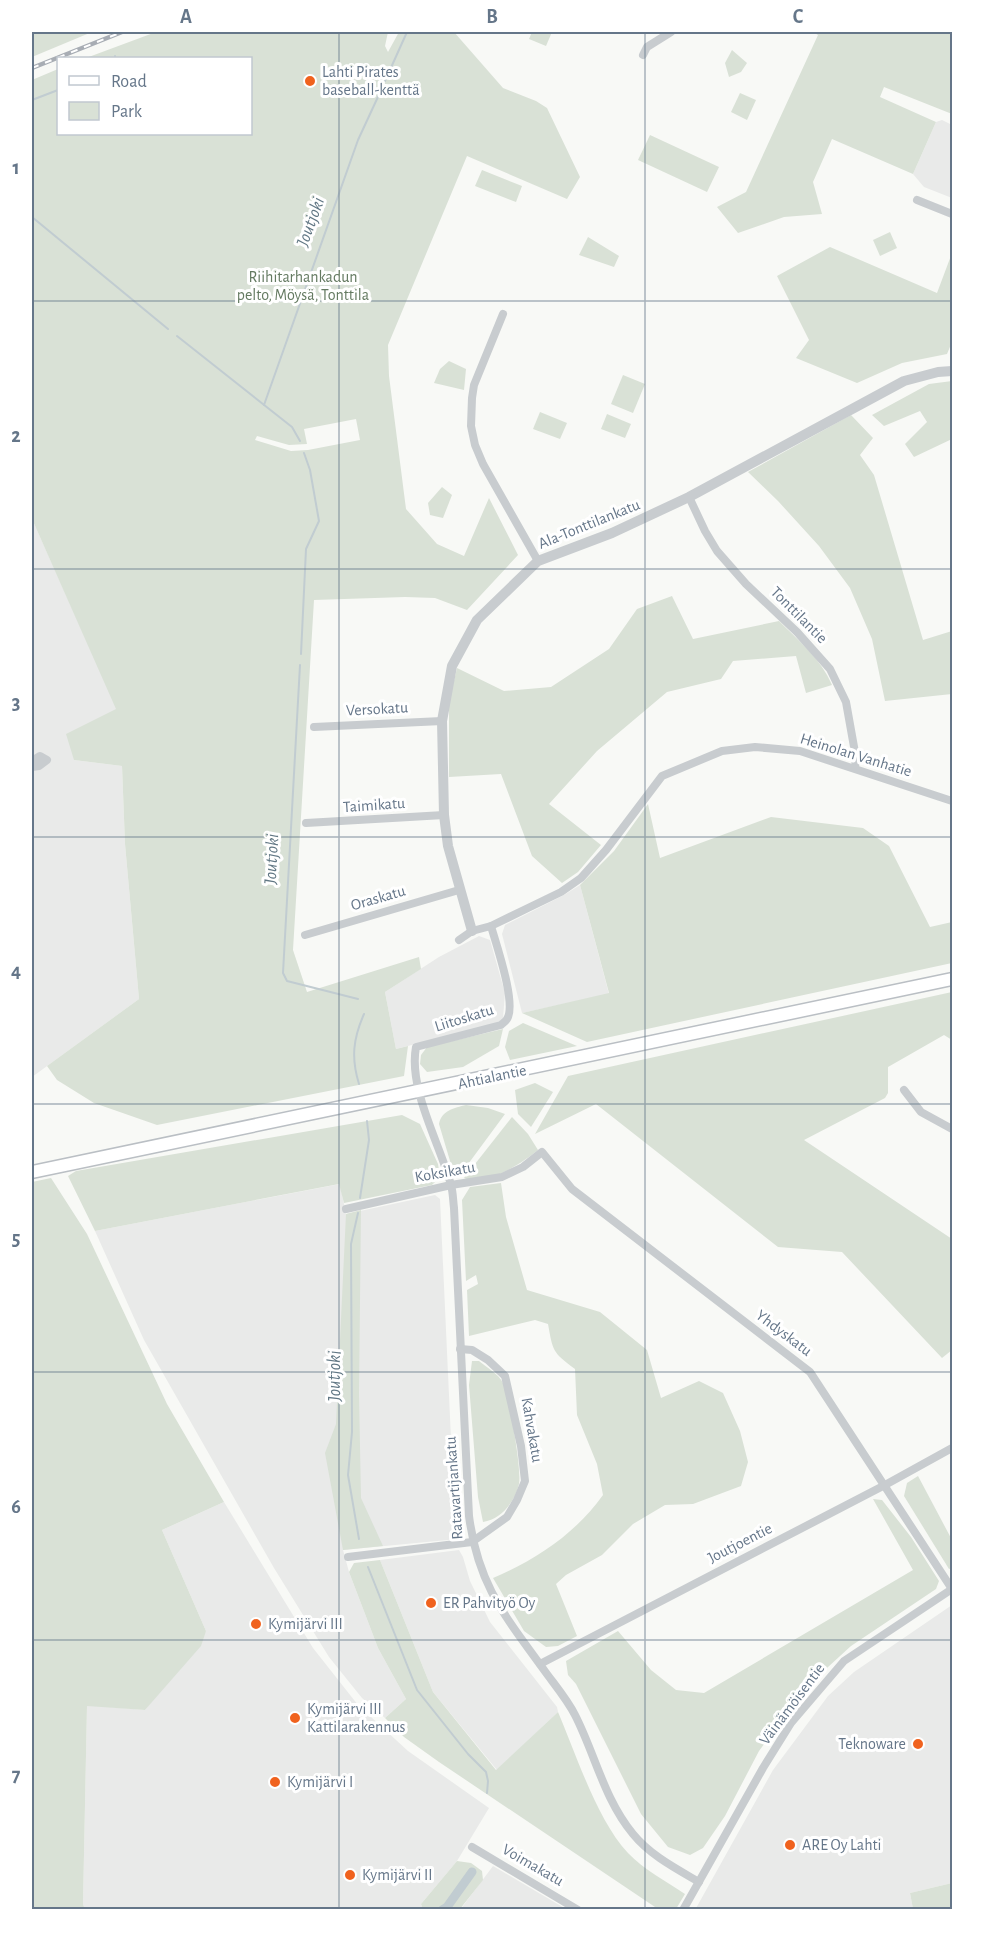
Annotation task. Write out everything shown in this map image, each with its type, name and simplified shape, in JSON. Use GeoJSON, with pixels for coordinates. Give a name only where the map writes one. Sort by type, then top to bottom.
{"type":"FeatureCollection","features":[{"type":"Feature","properties":{"kind":"main road","name":"Ahtialantie"},"geometry":{"type":"LineString","coordinates":[[35,1172],[952,979]]}},
{"type":"Feature","properties":{"kind":"street"},"geometry":{"type":"LineString","coordinates":[[643,55],[647,47],[671,32]]}},
{"type":"Feature","properties":{"kind":"street"},"geometry":{"type":"LineString","coordinates":[[917,200],[952,214]]}},
{"type":"Feature","properties":{"kind":"street"},"geometry":{"type":"LineString","coordinates":[[502,314],[474,385],[471,426],[475,445],[483,464],[538,561]]}},
{"type":"Feature","properties":{"kind":"street","name":"Ala-Tonttilankatu"},"geometry":{"type":"LineString","coordinates":[[472,931],[448,846],[444,816],[442,721],[452,666],[477,620],[538,561],[612,533],[689,497],[904,381],[938,372],[952,371]]}},
{"type":"Feature","properties":{"kind":"street","name":"Tonttilantie"},"geometry":{"type":"LineString","coordinates":[[689,497],[717,550],[746,584],[797,633],[830,669],[846,702],[854,746],[855,768]]}},
{"type":"Feature","properties":{"kind":"street","name":"Versokatu"},"geometry":{"type":"LineString","coordinates":[[314,727],[442,721]]}},
{"type":"Feature","properties":{"kind":"street","name":"Heinolan Vanhatie"},"geometry":{"type":"LineString","coordinates":[[459,940],[472,931],[491,926],[561,892],[581,878],[606,850],[662,776],[722,751],[755,747],[800,750],[952,801]]}},
{"type":"Feature","properties":{"kind":"street"},"geometry":{"type":"LineString","coordinates":[[32,761],[40,756],[47,760],[39,766],[32,767]]}},
{"type":"Feature","properties":{"kind":"street","name":"Taimikatu"},"geometry":{"type":"LineString","coordinates":[[306,823],[444,816]]}},
{"type":"Feature","properties":{"kind":"street","name":"Oraskatu"},"geometry":{"type":"LineString","coordinates":[[304,935],[459,890]]}},
{"type":"Feature","properties":{"kind":"street","name":"Liitoskatu"},"geometry":{"type":"LineString","coordinates":[[420,1092],[415,1078],[416,1047],[501,1025],[507,1019],[510,1011],[509,992],[491,926]]}},
{"type":"Feature","properties":{"kind":"street"},"geometry":{"type":"LineString","coordinates":[[904,1090],[921,1112],[952,1129]]}},
{"type":"Feature","properties":{"kind":"street","name":"Ratavartijankatu"},"geometry":{"type":"LineString","coordinates":[[420,1092],[451,1185],[454,1208],[469,1516],[472,1542],[481,1572],[499,1609],[575,1714],[615,1807],[633,1834],[661,1861],[699,1882]]}},
{"type":"Feature","properties":{"kind":"street","name":"Koksikatu"},"geometry":{"type":"LineString","coordinates":[[346,1209],[451,1185],[502,1177],[523,1167],[542,1152]]}},
{"type":"Feature","properties":{"kind":"street","name":"Yhdyskatu"},"geometry":{"type":"LineString","coordinates":[[542,1152],[572,1189],[810,1372],[952,1589]]}},
{"type":"Feature","properties":{"kind":"street","name":"Kahvakatu"},"geometry":{"type":"LineString","coordinates":[[348,1557],[472,1542],[507,1517],[518,1500],[525,1481],[521,1446],[505,1376],[488,1360],[472,1350],[460,1349]]}},
{"type":"Feature","properties":{"kind":"street","name":"Joutjoentie"},"geometry":{"type":"LineString","coordinates":[[540,1664],[952,1448]]}},
{"type":"Feature","properties":{"kind":"street","name":"Väinämöisentie"},"geometry":{"type":"LineString","coordinates":[[683,1910],[791,1723],[844,1661],[952,1589]]}},
{"type":"Feature","properties":{"kind":"street","name":"Voimakatu"},"geometry":{"type":"LineString","coordinates":[[472,1847],[578,1910]]}},
{"type":"Feature","properties":{"kind":"shaded area"},"geometry":{"type":"Polygon","coordinates":[[[942,120],[952,125],[952,198],[924,187],[913,174],[936,122],[942,120]]]}},
{"type":"Feature","properties":{"kind":"shaded area"},"geometry":{"type":"Polygon","coordinates":[[[32,519],[117,709],[74,760],[122,766],[125,844],[139,999],[32,1077],[32,519]]]}},
{"type":"Feature","properties":{"kind":"shaded area"},"geometry":{"type":"Polygon","coordinates":[[[580,885],[609,994],[522,1013],[502,934],[505,925],[580,885]]]}},
{"type":"Feature","properties":{"kind":"shaded area"},"geometry":{"type":"Polygon","coordinates":[[[479,936],[490,940],[505,993],[503,1018],[498,1023],[396,1049],[385,992],[439,957],[479,936]]]}},
{"type":"Feature","properties":{"kind":"shaded area"},"geometry":{"type":"Polygon","coordinates":[[[340,1184],[346,1214],[435,1195],[440,1199],[455,1526],[458,1539],[343,1550],[378,1648],[406,1699],[385,1718],[362,1698],[329,1657],[274,1568],[144,1340],[95,1231],[340,1184]]]}},
{"type":"Feature","properties":{"kind":"shaded area"},"geometry":{"type":"Polygon","coordinates":[[[224,1502],[313,1648],[358,1705],[408,1751],[489,1808],[457,1861],[421,1904],[423,1909],[85,1910],[83,1904],[87,1705],[145,1710],[206,1631],[162,1530],[224,1502]]]}},
{"type":"Feature","properties":{"kind":"shaded area"},"geometry":{"type":"Polygon","coordinates":[[[459,1550],[470,1581],[490,1622],[557,1707],[558,1712],[497,1770],[433,1692],[380,1560],[459,1550]]]}},
{"type":"Feature","properties":{"kind":"shaded area"},"geometry":{"type":"Polygon","coordinates":[[[952,1605],[952,1883],[910,1893],[913,1909],[695,1910],[773,1770],[828,1696],[854,1672],[952,1605]]]}},
{"type":"Feature","properties":{"kind":"shaded area"},"geometry":{"type":"Polygon","coordinates":[[[493,1866],[566,1909],[460,1910],[493,1866]]]}},
{"type":"Feature","properties":{"kind":"green space"},"geometry":{"type":"Polygon","coordinates":[[[32,32],[92,32],[32,57],[32,32]]]}},
{"type":"Feature","properties":{"kind":"green space","name":"Riihitarhankadun pelto, Möysä, Tonttila"},"geometry":{"type":"Polygon","coordinates":[[[156,32],[388,32],[385,46],[388,52],[399,32],[454,32],[503,88],[536,101],[547,108],[580,177],[567,199],[467,156],[388,345],[389,376],[406,509],[437,544],[464,556],[489,498],[518,555],[467,610],[435,598],[314,600],[293,950],[307,992],[419,957],[421,969],[385,992],[396,1049],[408,1046],[404,1076],[157,1125],[94,1103],[57,1080],[47,1066],[139,999],[125,844],[122,766],[74,760],[66,734],[116,709],[32,519],[32,80],[57,69],[57,135],[252,135],[252,57],[89,57],[156,32]],[[356,419],[304,429],[307,444],[289,445],[257,436],[255,440],[291,451],[360,440],[356,419]]]}},
{"type":"Feature","properties":{"kind":"green space"},"geometry":{"type":"Polygon","coordinates":[[[532,32],[552,32],[546,46],[529,39],[532,32]]]}},
{"type":"Feature","properties":{"kind":"green space"},"geometry":{"type":"Polygon","coordinates":[[[813,32],[952,32],[952,114],[884,87],[880,97],[936,122],[913,174],[832,139],[813,182],[822,214],[784,217],[738,233],[717,207],[746,192],[818,35],[813,32]]]}},
{"type":"Feature","properties":{"kind":"green space"},"geometry":{"type":"Polygon","coordinates":[[[732,50],[747,63],[741,72],[729,77],[725,63],[732,50]]]}},
{"type":"Feature","properties":{"kind":"green space"},"geometry":{"type":"Polygon","coordinates":[[[740,93],[756,100],[747,120],[731,112],[740,93]]]}},
{"type":"Feature","properties":{"kind":"green space"},"geometry":{"type":"Polygon","coordinates":[[[650,135],[719,167],[707,192],[638,160],[650,135]]]}},
{"type":"Feature","properties":{"kind":"green space"},"geometry":{"type":"Polygon","coordinates":[[[482,170],[522,186],[516,202],[475,186],[482,170]]]}},
{"type":"Feature","properties":{"kind":"green space"},"geometry":{"type":"Polygon","coordinates":[[[890,232],[897,248],[880,256],[873,240],[890,232]]]}},
{"type":"Feature","properties":{"kind":"green space"},"geometry":{"type":"Polygon","coordinates":[[[588,237],[619,256],[614,267],[579,255],[588,237]]]}},
{"type":"Feature","properties":{"kind":"green space"},"geometry":{"type":"Polygon","coordinates":[[[830,247],[937,293],[952,253],[952,342],[947,354],[902,363],[857,383],[796,358],[809,340],[777,276],[830,247]]]}},
{"type":"Feature","properties":{"kind":"green space"},"geometry":{"type":"Polygon","coordinates":[[[449,361],[466,369],[464,390],[434,383],[440,369],[449,361]]]}},
{"type":"Feature","properties":{"kind":"green space"},"geometry":{"type":"Polygon","coordinates":[[[623,375],[645,384],[633,413],[611,404],[623,375]]]}},
{"type":"Feature","properties":{"kind":"green space"},"geometry":{"type":"Polygon","coordinates":[[[952,381],[952,439],[914,457],[905,444],[927,422],[920,411],[884,426],[872,415],[929,384],[952,381]]]}},
{"type":"Feature","properties":{"kind":"green space"},"geometry":{"type":"Polygon","coordinates":[[[540,412],[567,423],[560,439],[533,429],[540,412]]]}},
{"type":"Feature","properties":{"kind":"green space"},"geometry":{"type":"Polygon","coordinates":[[[607,414],[631,424],[625,438],[601,429],[607,414]]]}},
{"type":"Feature","properties":{"kind":"green space"},"geometry":{"type":"Polygon","coordinates":[[[851,415],[873,438],[860,455],[874,475],[923,640],[952,631],[952,694],[885,701],[872,639],[850,588],[819,546],[748,472],[851,415]]]}},
{"type":"Feature","properties":{"kind":"green space"},"geometry":{"type":"Polygon","coordinates":[[[442,487],[452,495],[443,518],[430,515],[428,503],[442,487]]]}},
{"type":"Feature","properties":{"kind":"green space"},"geometry":{"type":"Polygon","coordinates":[[[672,596],[693,639],[779,621],[816,659],[832,685],[806,693],[796,656],[733,661],[721,679],[667,692],[597,751],[549,804],[601,845],[578,872],[562,883],[532,856],[501,774],[449,777],[449,702],[457,668],[504,691],[551,687],[609,649],[637,609],[672,596]]]}},
{"type":"Feature","properties":{"kind":"green space"},"geometry":{"type":"Polygon","coordinates":[[[648,804],[660,858],[771,817],[863,828],[889,846],[930,927],[952,922],[952,963],[587,1042],[522,1013],[609,993],[580,885],[614,851],[648,804]]]}},
{"type":"Feature","properties":{"kind":"green space"},"geometry":{"type":"Polygon","coordinates":[[[952,992],[952,1040],[944,1035],[888,1067],[888,1093],[885,1098],[804,1140],[952,1239],[952,1350],[942,1358],[842,1252],[778,1247],[596,1104],[535,1134],[568,1076],[952,992]]]}},
{"type":"Feature","properties":{"kind":"green space"},"geometry":{"type":"Polygon","coordinates":[[[523,1023],[577,1046],[510,1060],[505,1047],[509,1031],[523,1023]]]}},
{"type":"Feature","properties":{"kind":"green space"},"geometry":{"type":"Polygon","coordinates":[[[503,1029],[499,1046],[463,1067],[427,1072],[420,1064],[421,1055],[427,1047],[503,1029]]]}},
{"type":"Feature","properties":{"kind":"green space"},"geometry":{"type":"Polygon","coordinates":[[[535,1083],[553,1092],[531,1127],[518,1114],[515,1090],[535,1083]]]}},
{"type":"Feature","properties":{"kind":"green space"},"geometry":{"type":"Polygon","coordinates":[[[466,1105],[488,1108],[505,1114],[460,1175],[453,1171],[439,1124],[446,1113],[466,1105]]]}},
{"type":"Feature","properties":{"kind":"green space"},"geometry":{"type":"Polygon","coordinates":[[[402,1115],[420,1124],[438,1164],[440,1177],[432,1185],[344,1203],[339,1184],[95,1231],[68,1176],[76,1171],[402,1115]]]}},
{"type":"Feature","properties":{"kind":"green space"},"geometry":{"type":"Polygon","coordinates":[[[512,1117],[528,1134],[538,1150],[503,1173],[482,1180],[464,1178],[512,1117]]]}},
{"type":"Feature","properties":{"kind":"green space"},"geometry":{"type":"Polygon","coordinates":[[[51,1178],[87,1234],[167,1404],[224,1502],[162,1530],[206,1631],[201,1646],[145,1710],[87,1706],[83,1904],[85,1910],[32,1909],[32,1182],[51,1178]]]}},
{"type":"Feature","properties":{"kind":"green space"},"geometry":{"type":"Polygon","coordinates":[[[501,1183],[506,1217],[527,1290],[600,1312],[647,1350],[661,1398],[699,1381],[723,1393],[740,1431],[748,1462],[741,1486],[693,1504],[665,1505],[633,1524],[602,1555],[566,1575],[556,1584],[577,1636],[558,1646],[546,1647],[524,1631],[493,1578],[525,1563],[554,1544],[592,1509],[603,1495],[597,1464],[577,1415],[575,1369],[555,1350],[548,1324],[535,1320],[469,1336],[467,1290],[478,1284],[476,1275],[466,1281],[462,1200],[470,1187],[501,1183]]]}},
{"type":"Feature","properties":{"kind":"green space"},"geometry":{"type":"Polygon","coordinates":[[[361,1210],[359,1394],[361,1498],[383,1546],[343,1550],[325,1453],[336,1424],[346,1214],[361,1210]]]}},
{"type":"Feature","properties":{"kind":"green space"},"geometry":{"type":"Polygon","coordinates":[[[472,1361],[479,1361],[503,1383],[519,1464],[519,1484],[511,1503],[502,1513],[483,1522],[478,1497],[469,1385],[472,1361]]]}},
{"type":"Feature","properties":{"kind":"green space"},"geometry":{"type":"Polygon","coordinates":[[[918,1476],[952,1540],[952,1568],[949,1569],[904,1496],[907,1483],[918,1476]]]}},
{"type":"Feature","properties":{"kind":"green space"},"geometry":{"type":"Polygon","coordinates":[[[873,1499],[882,1500],[911,1537],[939,1581],[936,1589],[851,1646],[805,1688],[759,1751],[725,1816],[703,1848],[690,1855],[668,1847],[641,1814],[576,1684],[568,1675],[566,1661],[618,1631],[651,1670],[676,1690],[704,1693],[913,1570],[873,1499]]]}},
{"type":"Feature","properties":{"kind":"green space"},"geometry":{"type":"Polygon","coordinates":[[[380,1560],[433,1692],[496,1770],[558,1712],[588,1786],[617,1839],[641,1865],[685,1894],[676,1909],[658,1909],[439,1762],[404,1737],[385,1718],[406,1699],[378,1648],[349,1572],[354,1563],[380,1560]]]}},
{"type":"Feature","properties":{"kind":"green space"},"geometry":{"type":"Polygon","coordinates":[[[457,1861],[471,1863],[482,1871],[483,1880],[460,1909],[423,1909],[421,1904],[457,1861]]]}},
{"type":"Feature","properties":{"kind":"green space"},"geometry":{"type":"Polygon","coordinates":[[[952,1883],[952,1909],[913,1909],[910,1893],[952,1883]]]}},
{"type":"Feature","properties":{"kind":"waterway","name":"Joutjoki"},"geometry":{"type":"LineString","coordinates":[[385,81],[407,32]]}},
{"type":"Feature","properties":{"kind":"waterway","name":"Joutjoki"},"geometry":{"type":"LineString","coordinates":[[264,405],[358,140],[383,86]]}},
{"type":"Feature","properties":{"kind":"waterway","name":"Joutjoki"},"geometry":{"type":"LineString","coordinates":[[32,100],[57,90]]}},
{"type":"Feature","properties":{"kind":"waterway","name":"Joutjoki"},"geometry":{"type":"LineString","coordinates":[[32,217],[168,329]]}},
{"type":"Feature","properties":{"kind":"waterway","name":"Joutjoki"},"geometry":{"type":"LineString","coordinates":[[177,336],[292,427],[300,441]]}},
{"type":"Feature","properties":{"kind":"waterway","name":"Joutjoki"},"geometry":{"type":"LineString","coordinates":[[301,654],[306,549],[319,521],[310,470],[304,453]]}},
{"type":"Feature","properties":{"kind":"waterway","name":"Joutjoki"},"geometry":{"type":"LineString","coordinates":[[300,665],[283,973],[287,981],[358,999]]}},
{"type":"Feature","properties":{"kind":"waterway","name":"Joutjoki"},"geometry":{"type":"LineString","coordinates":[[359,1084],[354,1049],[364,1014]]}},
{"type":"Feature","properties":{"kind":"waterway","name":"Joutjoki"},"geometry":{"type":"LineString","coordinates":[[360,1198],[369,1140],[367,1121]]}},
{"type":"Feature","properties":{"kind":"waterway","name":"Joutjoki"},"geometry":{"type":"LineString","coordinates":[[358,1213],[351,1244],[352,1432],[348,1475],[359,1539]]}},
{"type":"Feature","properties":{"kind":"waterway","name":"Joutjoki"},"geometry":{"type":"LineString","coordinates":[[368,1567],[417,1690],[468,1754],[486,1772],[487,1793]]}},
{"type":"Feature","properties":{"kind":"waterway","name":"Joutjoki"},"geometry":{"type":"LineString","coordinates":[[442,1910],[447,1907],[472,1872]]}},
{"type":"Feature","properties":{"kind":"railway"},"geometry":{"type":"LineString","coordinates":[[60,57],[122,32]]}},
{"type":"Feature","properties":{"kind":"railway"},"geometry":{"type":"LineString","coordinates":[[32,68],[57,58]]}},
{"type":"Feature","properties":{"kind":"place","name":"Lahti Pirates baseball-kenttä"},"geometry":{"type":"Point","coordinates":[310,81]}},
{"type":"Feature","properties":{"kind":"place","name":"ER Pahvityö Oy"},"geometry":{"type":"Point","coordinates":[431,1603]}},
{"type":"Feature","properties":{"kind":"place","name":"Kymijärvi III"},"geometry":{"type":"Point","coordinates":[256,1624]}},
{"type":"Feature","properties":{"kind":"place","name":"Kymijärvi III Kattilarakennus"},"geometry":{"type":"Point","coordinates":[295,1718]}},
{"type":"Feature","properties":{"kind":"place","name":"Teknoware"},"geometry":{"type":"Point","coordinates":[918,1744]}},
{"type":"Feature","properties":{"kind":"place","name":"Kymijärvi I"},"geometry":{"type":"Point","coordinates":[275,1782]}},
{"type":"Feature","properties":{"kind":"place","name":"ARE Oy Lahti"},"geometry":{"type":"Point","coordinates":[790,1845]}},
{"type":"Feature","properties":{"kind":"place","name":"Kymijärvi II"},"geometry":{"type":"Point","coordinates":[350,1875]}}]}
